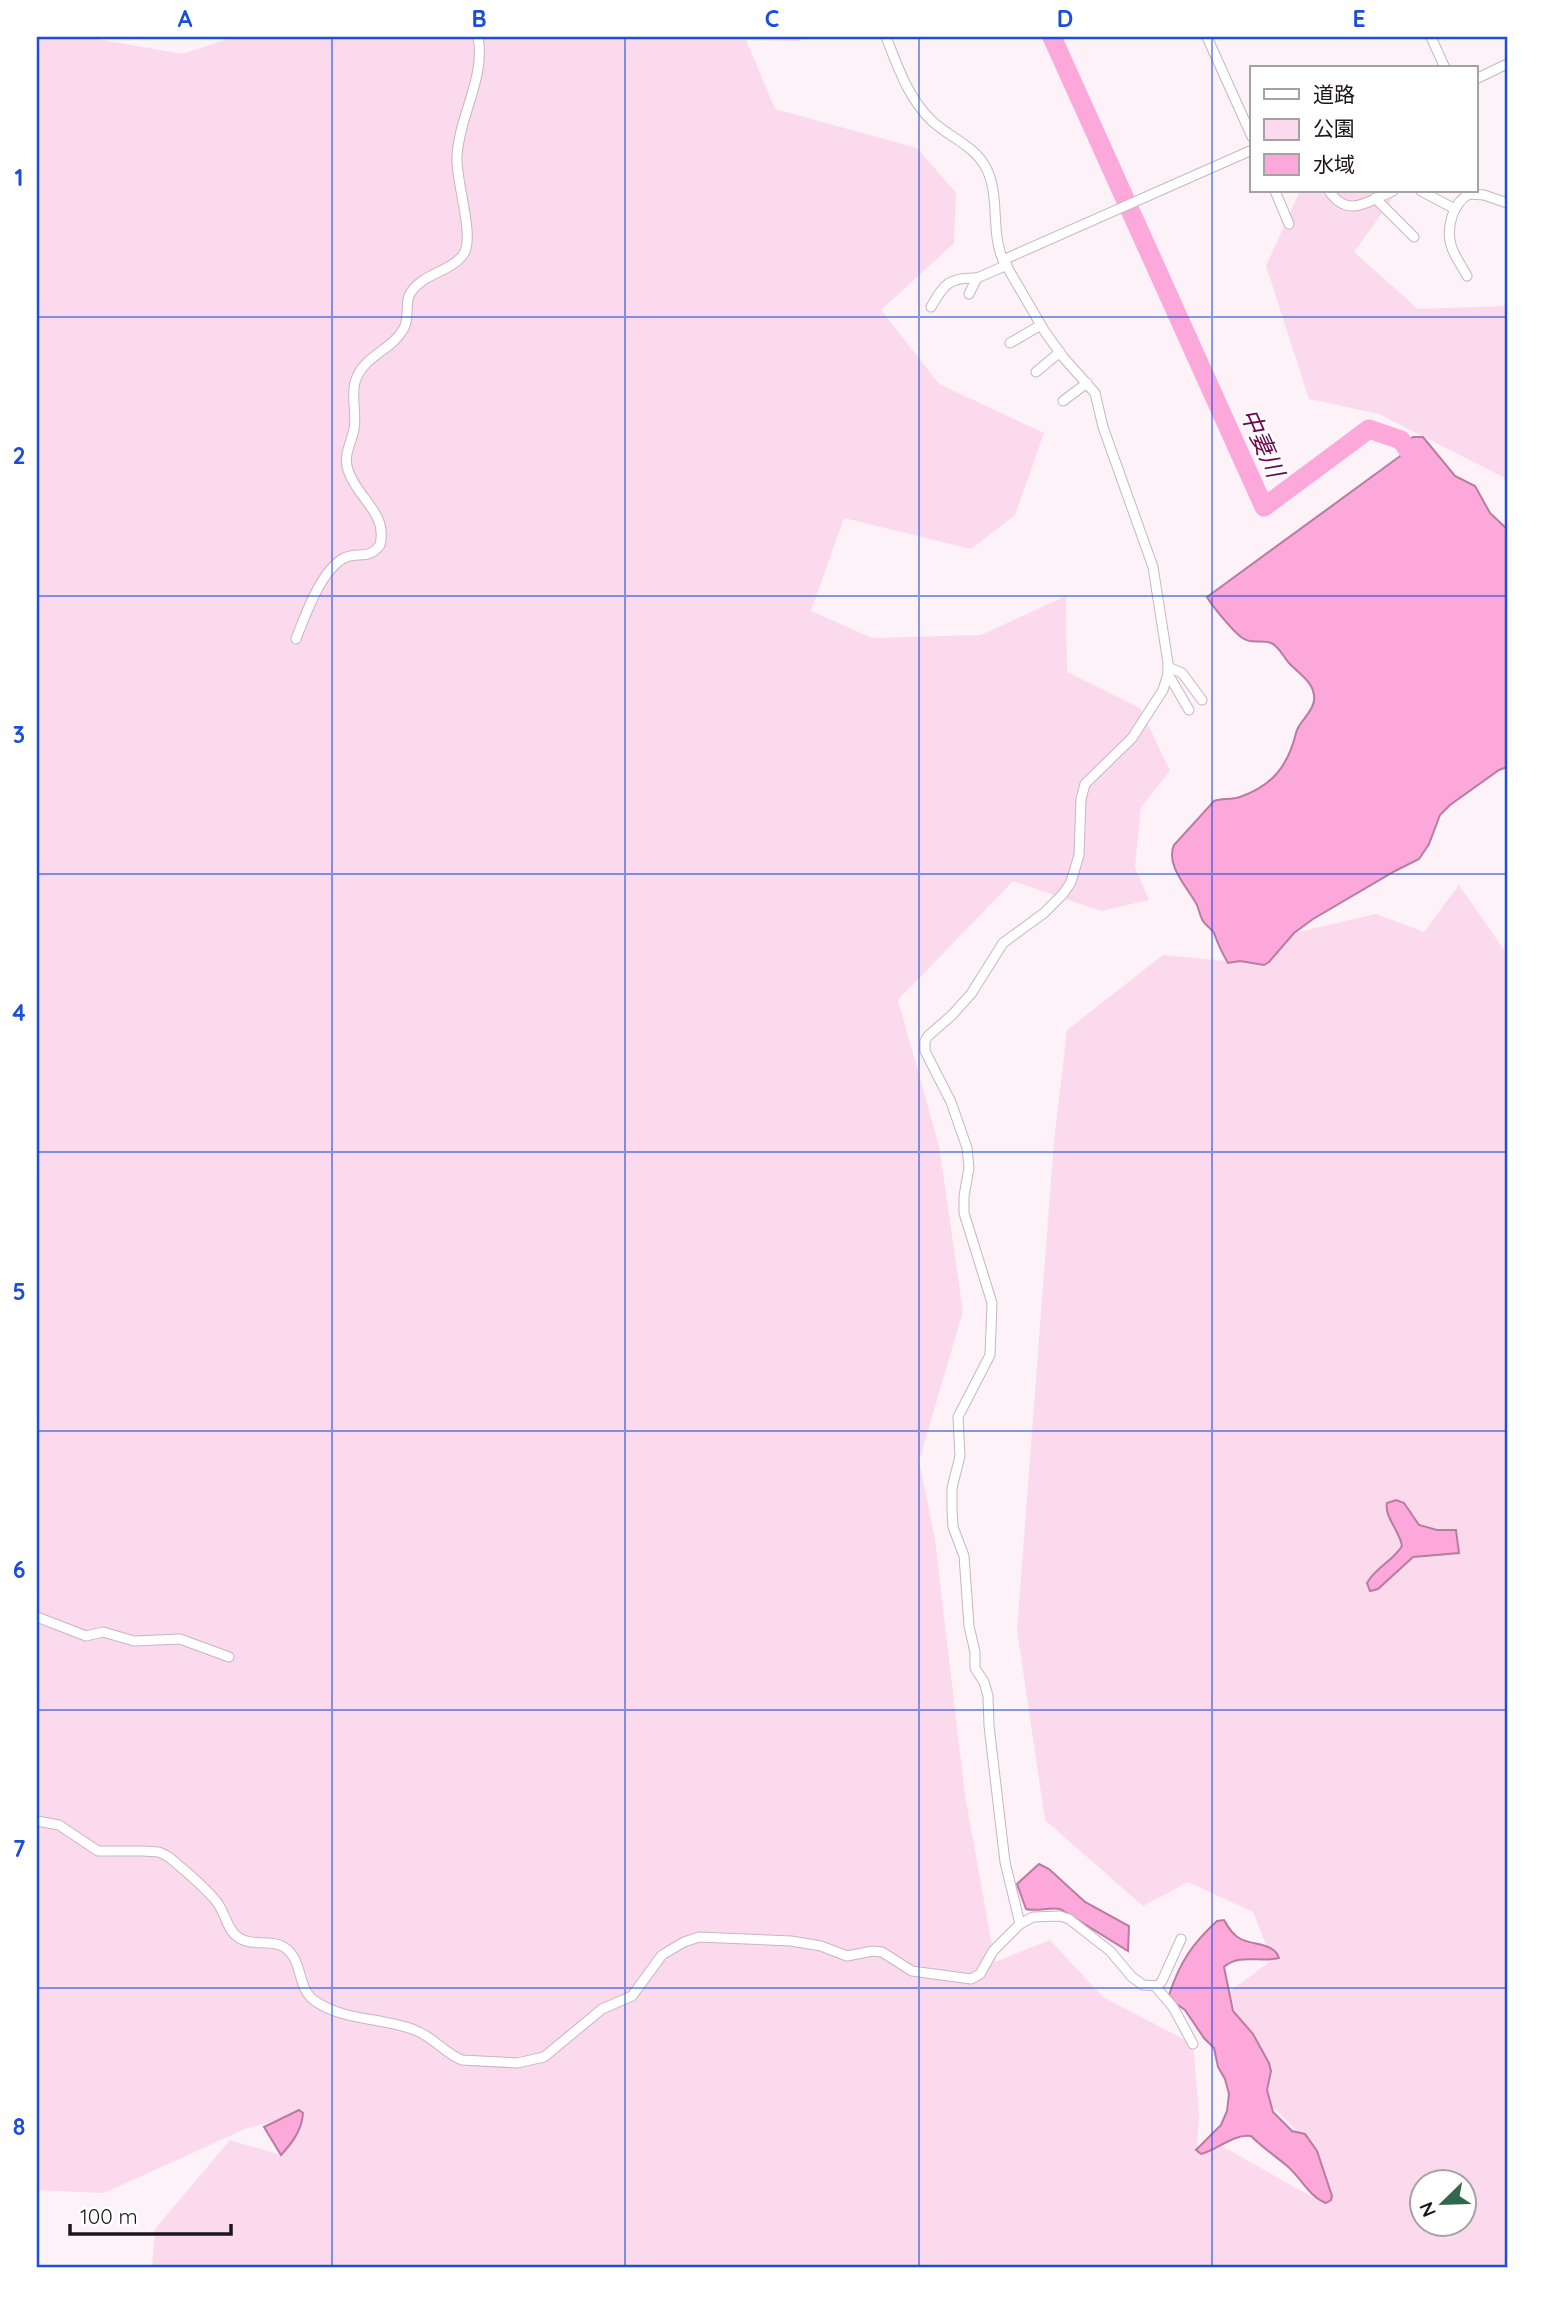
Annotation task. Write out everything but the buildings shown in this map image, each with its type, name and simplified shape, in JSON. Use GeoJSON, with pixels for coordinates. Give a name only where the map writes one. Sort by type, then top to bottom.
{"type":"FeatureCollection","features":[{"type":"Feature","properties":{"kind":"street"},"geometry":{"type":"LineString","coordinates":[[296,639],[316,590],[331,571],[345,557],[370,554],[380,545],[382,527],[377,513],[352,479],[346,461],[355,426],[355,383],[368,360],[397,338],[405,327],[411,292],[431,274],[457,261],[466,249],[468,232],[456,158],[475,81],[479,54],[478,37]]}},
{"type":"Feature","properties":{"kind":"street"},"geometry":{"type":"LineString","coordinates":[[886,37],[902,78],[916,102],[935,123],[975,152],[988,172],[998,250],[1041,325],[1098,400],[1103,427],[1153,567],[1168,670],[1189,709]]}},
{"type":"Feature","properties":{"kind":"street"},"geometry":{"type":"LineString","coordinates":[[1207,37],[1250,133]]}},
{"type":"Feature","properties":{"kind":"street"},"geometry":{"type":"LineString","coordinates":[[1431,37],[1444,66]]}},
{"type":"Feature","properties":{"kind":"street"},"geometry":{"type":"LineString","coordinates":[[1478,78],[1507,64]]}},
{"type":"Feature","properties":{"kind":"street"},"geometry":{"type":"LineString","coordinates":[[931,307],[940,291],[956,278],[977,278],[1128,205],[1250,151]]}},
{"type":"Feature","properties":{"kind":"street"},"geometry":{"type":"LineString","coordinates":[[1275,192],[1289,223]]}},
{"type":"Feature","properties":{"kind":"street"},"geometry":{"type":"LineString","coordinates":[[1330,192],[1339,204],[1349,206],[1390,192]]}},
{"type":"Feature","properties":{"kind":"street"},"geometry":{"type":"LineString","coordinates":[[1423,192],[1455,209]]}},
{"type":"Feature","properties":{"kind":"street"},"geometry":{"type":"LineString","coordinates":[[1468,276],[1451,243],[1450,229],[1458,202],[1469,194],[1484,195],[1507,203]]}},
{"type":"Feature","properties":{"kind":"street"},"geometry":{"type":"LineString","coordinates":[[1375,198],[1414,237]]}},
{"type":"Feature","properties":{"kind":"street"},"geometry":{"type":"LineString","coordinates":[[969,294],[977,278]]}},
{"type":"Feature","properties":{"kind":"street"},"geometry":{"type":"LineString","coordinates":[[1010,343],[1041,325]]}},
{"type":"Feature","properties":{"kind":"street"},"geometry":{"type":"LineString","coordinates":[[1036,372],[1060,352]]}},
{"type":"Feature","properties":{"kind":"street"},"geometry":{"type":"LineString","coordinates":[[1063,401],[1087,383]]}},
{"type":"Feature","properties":{"kind":"street"},"geometry":{"type":"LineString","coordinates":[[1168,670],[1182,673],[1202,700]]}},
{"type":"Feature","properties":{"kind":"street"},"geometry":{"type":"LineString","coordinates":[[1020,1924],[1005,1863],[989,1727],[988,1696],[984,1682],[975,1668],[975,1652],[967,1612],[966,1569],[953,1527],[951,1509],[951,1488],[961,1455],[958,1417],[990,1355],[992,1303],[964,1213],[969,1168],[967,1148],[951,1102],[925,1051],[925,1041],[971,994],[1003,943],[1044,913],[1063,894],[1079,855],[1081,799],[1085,784],[1132,738],[1157,700],[1168,670]]}},
{"type":"Feature","properties":{"kind":"street"},"geometry":{"type":"LineString","coordinates":[[37,1617],[86,1636],[99,1632],[135,1641],[180,1639],[229,1657]]}},
{"type":"Feature","properties":{"kind":"street"},"geometry":{"type":"LineString","coordinates":[[37,1821],[59,1825],[98,1851],[159,1852],[169,1857],[218,1903],[231,1930],[238,1938],[279,1945],[287,1949],[295,1958],[307,1993],[316,2002],[342,2013],[417,2031],[462,2060],[517,2063],[544,2057],[602,2009],[632,1996],[662,1955],[699,1937],[791,1941],[821,1946],[847,1956],[882,1952],[912,1971],[971,1979],[980,1974],[993,1951],[1020,1924],[1032,1917],[1047,1915],[1069,1919],[1110,1951],[1132,1977],[1143,1985],[1155,1986],[1161,1982],[1181,1939]]}},
{"type":"Feature","properties":{"kind":"street"},"geometry":{"type":"LineString","coordinates":[[1155,1986],[1178,2015],[1194,2044]]}},
{"type":"Feature","properties":{"kind":"green space"},"geometry":{"type":"Polygon","coordinates":[[[37,37],[86,37],[182,54],[234,37],[804,37],[799,41],[746,40],[775,109],[917,148],[956,193],[954,243],[881,310],[939,384],[1044,433],[1015,515],[971,549],[844,518],[811,611],[872,638],[981,635],[1066,596],[1067,672],[1140,708],[1170,771],[1141,807],[1135,867],[1149,900],[1101,911],[1013,881],[898,1000],[939,1146],[963,1311],[919,1461],[935,1539],[965,1795],[995,1962],[1050,1940],[1103,1997],[1193,2044],[1199,2113],[1197,2150],[1222,2146],[1314,2198],[1317,2151],[1269,2103],[1229,1992],[1272,1960],[1253,1912],[1188,1882],[1143,1906],[1045,1820],[1017,1630],[1054,1141],[1067,1030],[1163,955],[1258,964],[1294,933],[1376,914],[1424,932],[1459,885],[1507,954],[1507,2268],[152,2268],[155,2229],[230,2140],[281,2155],[302,2113],[245,2129],[104,2193],[37,2190],[37,37]],[[1407,1507],[1387,1514],[1399,1534],[1402,1546],[1394,1557],[1374,1573],[1378,1589],[1413,1557],[1428,1554],[1454,1555],[1459,1549],[1458,1535],[1419,1525],[1407,1507]]]}},
{"type":"Feature","properties":{"kind":"green space"},"geometry":{"type":"Polygon","coordinates":[[[1300,192],[1397,192],[1354,252],[1418,309],[1507,306],[1507,479],[1379,414],[1309,399],[1266,266],[1300,192]]]}},
{"type":"Feature","properties":{"kind":"water"},"geometry":{"type":"Polygon","coordinates":[[[1413,437],[1423,437],[1455,476],[1475,486],[1490,513],[1507,529],[1507,767],[1450,805],[1440,815],[1429,844],[1419,859],[1313,919],[1294,933],[1264,965],[1240,961],[1228,963],[1214,933],[1203,921],[1197,905],[1175,868],[1172,853],[1174,845],[1214,801],[1237,798],[1270,781],[1283,765],[1297,729],[1313,706],[1314,695],[1306,680],[1276,647],[1271,643],[1248,641],[1241,637],[1207,597],[1403,454],[1407,441],[1413,437]]]}},
{"type":"Feature","properties":{"kind":"water"},"geometry":{"type":"Polygon","coordinates":[[[1396,1500],[1404,1503],[1419,1525],[1437,1530],[1456,1530],[1459,1553],[1413,1557],[1378,1589],[1370,1591],[1367,1583],[1370,1578],[1402,1546],[1387,1508],[1387,1503],[1396,1500]]]}},
{"type":"Feature","properties":{"kind":"water"},"geometry":{"type":"Polygon","coordinates":[[[1039,1864],[1049,1869],[1085,1902],[1129,1926],[1128,1951],[1060,1909],[1026,1909],[1017,1884],[1039,1864]]]}},
{"type":"Feature","properties":{"kind":"water"},"geometry":{"type":"Polygon","coordinates":[[[1224,1920],[1237,1936],[1272,1949],[1279,1958],[1236,1960],[1224,1967],[1233,2011],[1253,2034],[1269,2063],[1271,2071],[1267,2090],[1273,2112],[1292,2131],[1305,2134],[1317,2151],[1332,2196],[1326,2203],[1314,2196],[1291,2170],[1251,2136],[1238,2137],[1201,2154],[1196,2150],[1221,2125],[1227,2111],[1229,2094],[1214,2048],[1185,2010],[1169,1995],[1182,1963],[1194,1946],[1217,1921],[1224,1920]]]}},
{"type":"Feature","properties":{"kind":"water"},"geometry":{"type":"Polygon","coordinates":[[[299,2110],[303,2113],[298,2131],[281,2155],[264,2127],[299,2110]]]}},
{"type":"Feature","properties":{"kind":"waterway","name":"中妻川"},"geometry":{"type":"LineString","coordinates":[[1052,37],[1264,507],[1369,429],[1401,440],[1420,468]]}}]}
